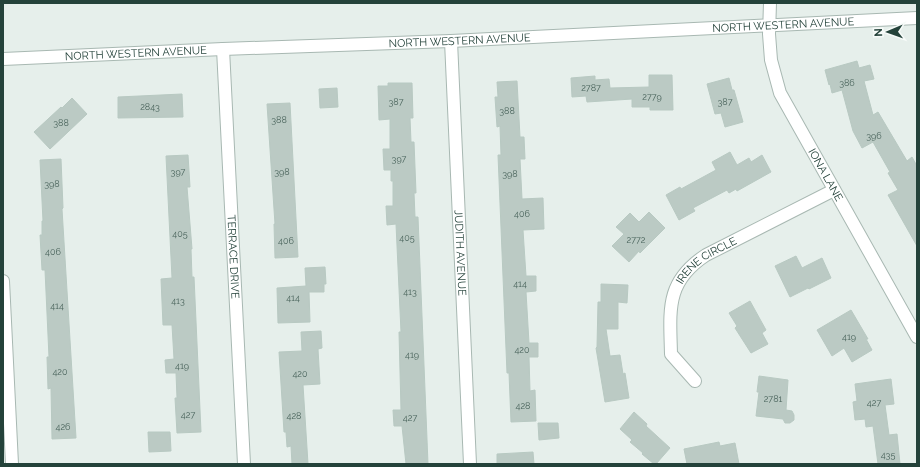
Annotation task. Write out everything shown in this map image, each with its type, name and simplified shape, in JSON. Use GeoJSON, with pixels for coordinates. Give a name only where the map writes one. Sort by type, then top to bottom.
{"type":"FeatureCollection","features":[{"type":"Feature","properties":{"kind":"street","name":"IONA LANE"},"geometry":{"type":"LineString","coordinates":[[770,3],[769,34],[771,60],[780,93],[917,336]]}},
{"type":"Feature","properties":{"kind":"street","name":"NORTH WESTERN AVENUE"},"geometry":{"type":"LineString","coordinates":[[3,59],[451,41],[917,18]]}},
{"type":"Feature","properties":{"kind":"street","name":"JUDITH AVENUE"},"geometry":{"type":"LineString","coordinates":[[451,41],[470,464]]}},
{"type":"Feature","properties":{"kind":"street","name":"TERRACE DRIVE"},"geometry":{"type":"LineString","coordinates":[[223,49],[244,464]]}},
{"type":"Feature","properties":{"kind":"street","name":"IRENE CIRCLE"},"geometry":{"type":"LineString","coordinates":[[695,381],[671,354],[671,303],[676,287],[684,274],[695,262],[706,255],[834,190]]}},
{"type":"Feature","properties":{"kind":"street"},"geometry":{"type":"LineString","coordinates":[[3,281],[12,464]]}},
{"type":"Feature","properties":{"kind":"building"},"geometry":{"type":"Polygon","coordinates":[[[857,61],[859,68],[870,65],[874,79],[864,81],[873,115],[878,112],[907,161],[912,157],[917,166],[917,246],[888,195],[898,190],[888,173],[890,172],[873,142],[862,148],[853,131],[842,90],[832,93],[830,84],[829,85],[825,70],[857,61]]]}},
{"type":"Feature","properties":{"kind":"building"},"geometry":{"type":"Polygon","coordinates":[[[649,75],[672,75],[673,110],[650,110],[650,107],[632,107],[632,99],[587,102],[586,96],[572,97],[571,78],[595,76],[595,80],[609,79],[610,88],[649,87],[649,75]]]}},
{"type":"Feature","properties":{"kind":"building"},"geometry":{"type":"Polygon","coordinates":[[[729,78],[743,122],[725,127],[721,113],[715,114],[707,84],[729,78]]]}},
{"type":"Feature","properties":{"kind":"building"},"geometry":{"type":"Polygon","coordinates":[[[517,81],[520,137],[524,137],[525,159],[520,159],[522,199],[543,198],[544,229],[523,230],[526,276],[536,276],[536,291],[526,292],[529,343],[538,343],[538,357],[529,357],[530,391],[535,390],[536,421],[511,422],[509,373],[507,373],[498,155],[501,155],[500,126],[497,127],[495,97],[498,97],[497,82],[517,81]]]}},
{"type":"Feature","properties":{"kind":"building"},"geometry":{"type":"Polygon","coordinates":[[[388,83],[412,83],[413,118],[410,118],[411,142],[414,142],[416,193],[414,193],[415,217],[418,217],[428,464],[406,464],[402,426],[394,426],[393,410],[401,410],[399,332],[401,332],[396,224],[387,225],[386,206],[393,206],[393,181],[391,181],[391,170],[384,170],[383,149],[390,149],[390,119],[379,120],[378,86],[388,86],[388,83]]]}},
{"type":"Feature","properties":{"kind":"building"},"geometry":{"type":"Polygon","coordinates":[[[337,88],[338,107],[320,108],[319,89],[337,88]]]}},
{"type":"Feature","properties":{"kind":"building"},"geometry":{"type":"Polygon","coordinates":[[[182,94],[183,117],[118,118],[118,97],[182,94]]]}},
{"type":"Feature","properties":{"kind":"building"},"geometry":{"type":"Polygon","coordinates":[[[72,98],[87,114],[50,149],[34,132],[72,98]]]}},
{"type":"Feature","properties":{"kind":"building"},"geometry":{"type":"Polygon","coordinates":[[[290,103],[298,257],[275,258],[275,224],[267,104],[290,103]]]}},
{"type":"Feature","properties":{"kind":"building"},"geometry":{"type":"Polygon","coordinates":[[[730,152],[737,165],[749,158],[751,162],[762,155],[771,172],[737,191],[736,189],[729,193],[727,190],[693,208],[695,211],[679,220],[666,195],[680,187],[681,189],[716,170],[712,162],[730,152]]]}},
{"type":"Feature","properties":{"kind":"building"},"geometry":{"type":"Polygon","coordinates":[[[188,155],[190,187],[187,187],[192,249],[192,277],[194,277],[201,432],[177,433],[175,398],[177,398],[176,373],[166,373],[165,360],[174,359],[172,325],[163,325],[161,279],[172,278],[166,156],[188,155]]]}},
{"type":"Feature","properties":{"kind":"building"},"geometry":{"type":"Polygon","coordinates":[[[61,159],[62,209],[76,438],[52,439],[51,388],[48,389],[47,357],[49,357],[45,270],[42,270],[40,235],[42,235],[43,221],[40,160],[61,159]]]}},
{"type":"Feature","properties":{"kind":"building"},"geometry":{"type":"Polygon","coordinates":[[[649,212],[665,228],[629,262],[612,246],[624,234],[616,227],[630,213],[639,222],[649,212]]]}},
{"type":"Feature","properties":{"kind":"building"},"geometry":{"type":"Polygon","coordinates":[[[796,256],[802,268],[822,258],[831,278],[790,297],[775,266],[796,256]]]}},
{"type":"Feature","properties":{"kind":"building"},"geometry":{"type":"Polygon","coordinates":[[[325,267],[326,284],[324,284],[324,292],[309,292],[310,322],[278,323],[277,288],[306,286],[305,268],[325,267]]]}},
{"type":"Feature","properties":{"kind":"building"},"geometry":{"type":"Polygon","coordinates":[[[601,284],[628,285],[627,303],[618,302],[618,329],[606,329],[610,356],[620,355],[623,374],[625,373],[629,398],[605,402],[596,348],[598,302],[601,302],[601,284]]]}},
{"type":"Feature","properties":{"kind":"building"},"geometry":{"type":"Polygon","coordinates":[[[750,301],[766,330],[762,333],[768,344],[751,353],[735,328],[737,326],[729,313],[750,301]]]}},
{"type":"Feature","properties":{"kind":"building"},"geometry":{"type":"Polygon","coordinates":[[[851,310],[868,339],[866,339],[872,350],[852,362],[844,348],[832,356],[817,330],[851,310]]]}},
{"type":"Feature","properties":{"kind":"building"},"geometry":{"type":"Polygon","coordinates":[[[321,331],[322,348],[318,349],[320,384],[303,385],[308,464],[292,464],[291,446],[287,447],[286,432],[284,432],[279,352],[302,351],[301,332],[321,331]]]}},
{"type":"Feature","properties":{"kind":"building"},"geometry":{"type":"Polygon","coordinates":[[[759,376],[788,380],[786,410],[792,411],[794,415],[794,420],[790,423],[785,423],[783,419],[756,416],[759,376]]]}},
{"type":"Feature","properties":{"kind":"building"},"geometry":{"type":"Polygon","coordinates":[[[891,379],[894,404],[885,405],[889,435],[897,434],[900,464],[878,464],[873,426],[866,427],[865,419],[855,420],[853,402],[857,401],[855,384],[891,379]]]}},
{"type":"Feature","properties":{"kind":"building"},"geometry":{"type":"Polygon","coordinates":[[[634,412],[647,424],[646,426],[670,448],[656,464],[642,454],[643,453],[630,442],[632,440],[620,429],[634,412]]]}},
{"type":"Feature","properties":{"kind":"building"},"geometry":{"type":"Polygon","coordinates":[[[538,423],[558,423],[559,438],[539,440],[538,423]]]}},
{"type":"Feature","properties":{"kind":"building"},"geometry":{"type":"Polygon","coordinates":[[[148,432],[170,432],[171,451],[149,452],[148,432]]]}},
{"type":"Feature","properties":{"kind":"building"},"geometry":{"type":"Polygon","coordinates":[[[719,442],[720,446],[735,443],[739,464],[687,464],[684,449],[719,442]]]}},
{"type":"Feature","properties":{"kind":"building"},"geometry":{"type":"Polygon","coordinates":[[[533,452],[534,464],[497,464],[497,454],[533,452]]]}}]}
